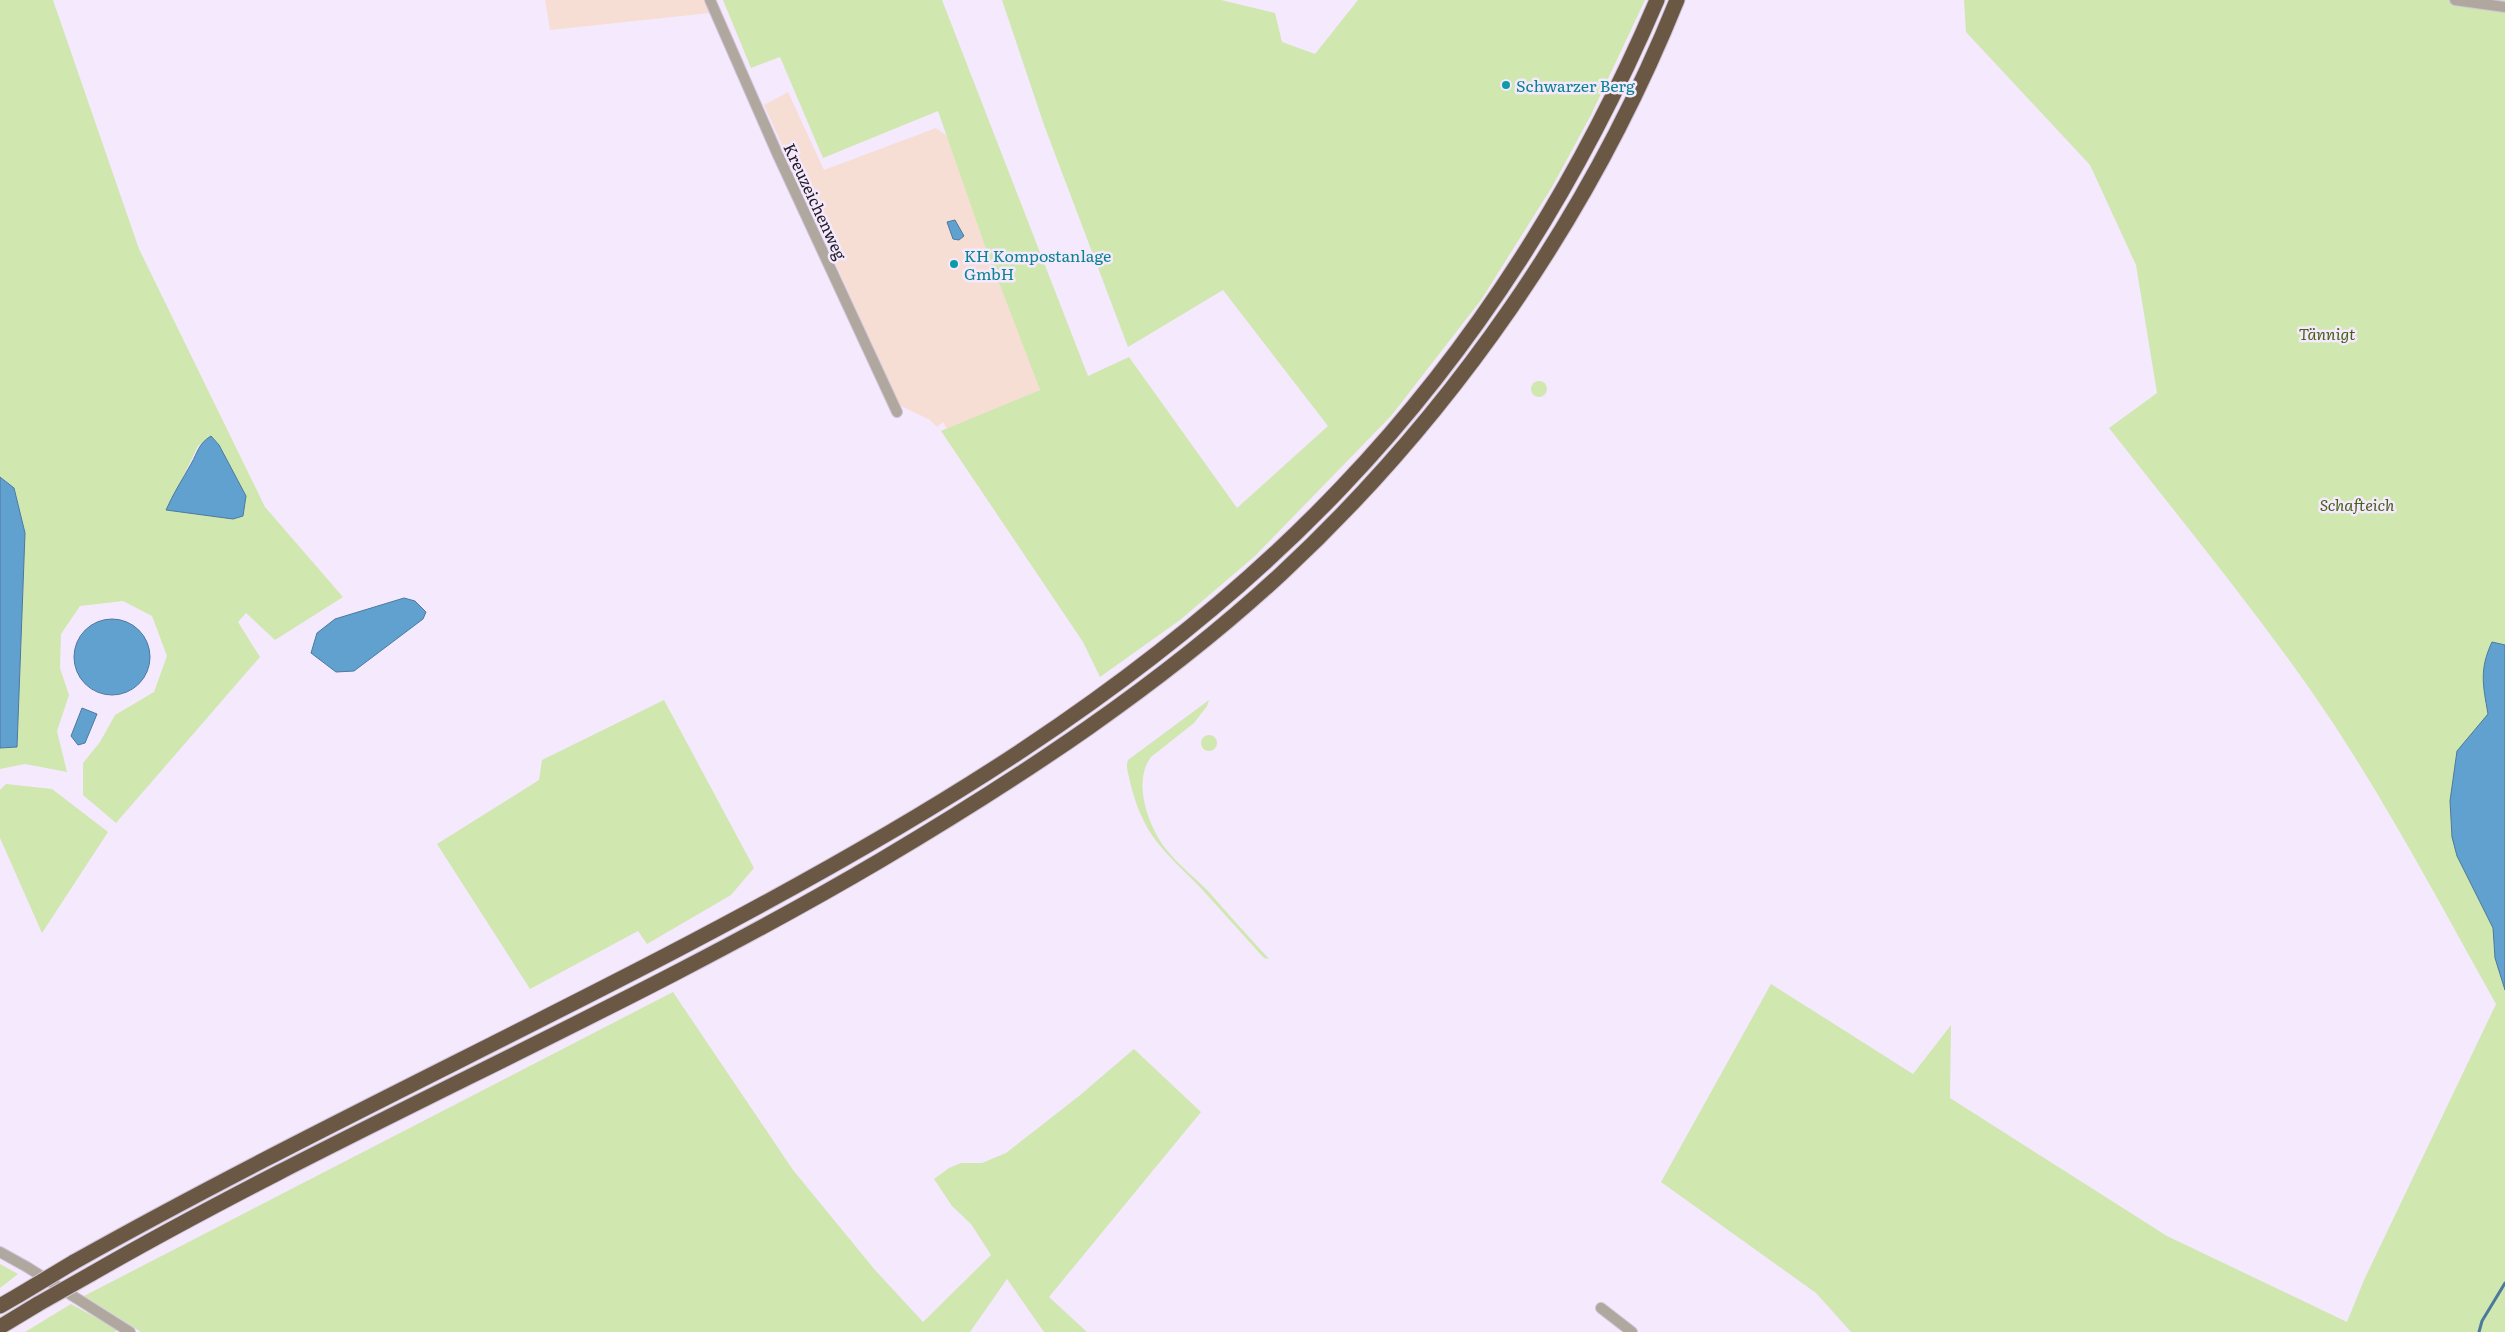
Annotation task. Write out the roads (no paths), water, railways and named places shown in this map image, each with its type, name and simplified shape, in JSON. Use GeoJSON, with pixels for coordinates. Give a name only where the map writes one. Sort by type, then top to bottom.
{"type":"FeatureCollection","features":[{"type":"Feature","properties":{"kind":"highway"},"geometry":{"type":"LineString","coordinates":[[0,1306],[74,1262],[331,1125],[599,990],[830,868],[954,794],[1094,701],[1160,651],[1269,559],[1340,489],[1398,426],[1451,359],[1533,242],[1569,180],[1606,113],[1656,0]]}},
{"type":"Feature","properties":{"kind":"highway"},"geometry":{"type":"LineString","coordinates":[[0,1327],[92,1274],[336,1142],[685,966],[877,862],[1041,760],[1186,654],[1281,573],[1341,514],[1408,442],[1464,373],[1528,282],[1585,190],[1621,121],[1677,0]]}},
{"type":"Feature","properties":{"kind":"street","name":"Kreuzeichenweg"},"geometry":{"type":"LineString","coordinates":[[710,0],[773,144],[897,412]]}},
{"type":"Feature","properties":{"kind":"street"},"geometry":{"type":"LineString","coordinates":[[2455,0],[2505,7]]}},
{"type":"Feature","properties":{"kind":"street"},"geometry":{"type":"LineString","coordinates":[[0,1252],[130,1332]]}},
{"type":"Feature","properties":{"kind":"street"},"geometry":{"type":"LineString","coordinates":[[1601,1308],[1632,1332]]}},
{"type":"Feature","properties":{"kind":"water"},"geometry":{"type":"Polygon","coordinates":[[[955,220],[964,236],[959,240],[953,239],[947,222],[955,220]]]}},
{"type":"Feature","properties":{"kind":"water"},"geometry":{"type":"Polygon","coordinates":[[[211,436],[219,445],[246,496],[243,516],[233,519],[166,510],[203,442],[211,436]]]}},
{"type":"Feature","properties":{"kind":"water"},"geometry":{"type":"Polygon","coordinates":[[[0,477],[14,488],[25,533],[17,747],[0,748],[0,477]]]}},
{"type":"Feature","properties":{"kind":"water"},"geometry":{"type":"Polygon","coordinates":[[[404,598],[415,601],[426,612],[423,619],[354,671],[336,672],[311,653],[317,633],[335,619],[404,598]]]}},
{"type":"Feature","properties":{"kind":"water"},"geometry":{"type":"Polygon","coordinates":[[[112,619],[126,622],[139,630],[147,643],[150,657],[147,671],[139,684],[126,692],[112,695],[98,692],[85,684],[77,671],[74,657],[77,643],[85,630],[98,622],[112,619]]]}},
{"type":"Feature","properties":{"kind":"water"},"geometry":{"type":"Polygon","coordinates":[[[2492,642],[2505,645],[2505,990],[2495,958],[2493,928],[2457,856],[2452,837],[2450,801],[2457,751],[2488,714],[2483,678],[2485,661],[2492,642]]]}},
{"type":"Feature","properties":{"kind":"water"},"geometry":{"type":"Polygon","coordinates":[[[82,708],[97,714],[85,743],[78,745],[71,736],[82,708]]]}},
{"type":"Feature","properties":{"kind":"waterway"},"geometry":{"type":"LineString","coordinates":[[2479,1332],[2482,1321],[2505,1283]]}},
{"type":"Feature","properties":{"kind":"place","name":"Schwarzer Berg"},"geometry":{"type":"Point","coordinates":[1506,85]}},
{"type":"Feature","properties":{"kind":"place","name":"KH Kompostanlage GmbH"},"geometry":{"type":"Point","coordinates":[954,264]}},
{"type":"Feature","properties":{"kind":"park label","name":"Tännigt"},"geometry":{"type":"Point","coordinates":[2327,333]}},
{"type":"Feature","properties":{"kind":"park label","name":"Schafteich"},"geometry":{"type":"Point","coordinates":[2357,504]}}]}
